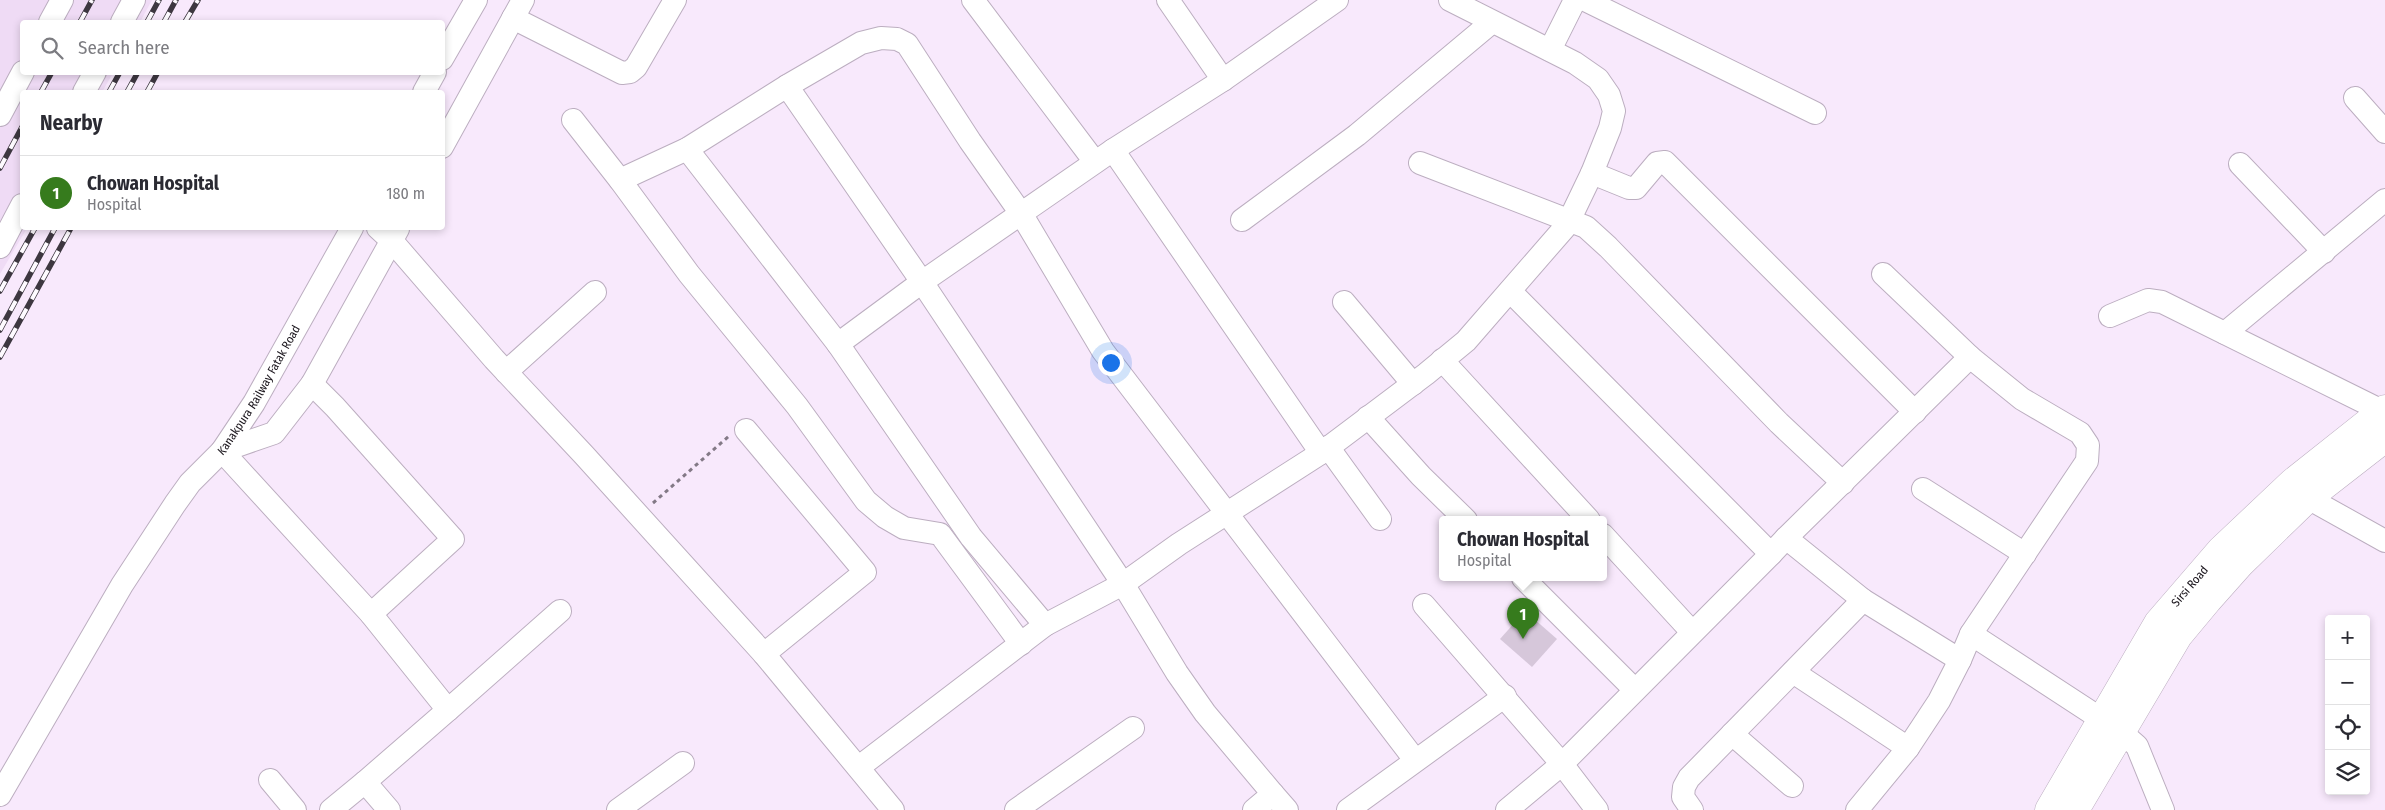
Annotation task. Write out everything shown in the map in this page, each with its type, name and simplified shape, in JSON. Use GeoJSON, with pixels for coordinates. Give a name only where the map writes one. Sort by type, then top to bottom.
{"type":"FeatureCollection","features":[{"type":"Feature","properties":{"kind":"main road","name":"Sirsi Road"},"geometry":{"type":"LineString","coordinates":[[2075,810],[2158,623],[2221,550],[2293,482],[2384,410]]}},
{"type":"Feature","properties":{"kind":"main road","name":"Sirsi Road"},"geometry":{"type":"LineString","coordinates":[[2049,810],[2178,636],[2240,564],[2308,498],[2385,438]]}},
{"type":"Feature","properties":{"kind":"street"},"geometry":{"type":"LineString","coordinates":[[51,20],[62,0]]}},
{"type":"Feature","properties":{"kind":"street"},"geometry":{"type":"LineString","coordinates":[[123,20],[134,0]]}},
{"type":"Feature","properties":{"kind":"street"},"geometry":{"type":"LineString","coordinates":[[445,54],[476,0]]}},
{"type":"Feature","properties":{"kind":"street"},"geometry":{"type":"LineString","coordinates":[[445,142],[518,9],[622,74],[630,72],[636,67],[675,0]]}},
{"type":"Feature","properties":{"kind":"street"},"geometry":{"type":"LineString","coordinates":[[973,0],[1104,156],[1325,450],[1380,519]]}},
{"type":"Feature","properties":{"kind":"street"},"geometry":{"type":"LineString","coordinates":[[1168,0],[1223,80]]}},
{"type":"Feature","properties":{"kind":"street"},"geometry":{"type":"LineString","coordinates":[[838,344],[922,282],[1022,215],[1104,156],[1223,80],[1337,0]]}},
{"type":"Feature","properties":{"kind":"street"},"geometry":{"type":"LineString","coordinates":[[858,767],[1044,625],[1123,584],[1180,544],[1325,450],[1413,384],[1466,341],[1569,221],[1592,173],[1610,128],[1614,111],[1609,95],[1598,79],[1576,63],[1450,0]]}},
{"type":"Feature","properties":{"kind":"street"},"geometry":{"type":"LineString","coordinates":[[1550,50],[1575,0]]}},
{"type":"Feature","properties":{"kind":"street"},"geometry":{"type":"LineString","coordinates":[[1585,0],[1816,113]]}},
{"type":"Feature","properties":{"kind":"street"},"geometry":{"type":"LineString","coordinates":[[1242,220],[1357,135],[1492,22]]}},
{"type":"Feature","properties":{"kind":"street"},"geometry":{"type":"LineString","coordinates":[[620,180],[687,149],[787,86],[861,43],[881,38],[897,39],[907,44],[965,134],[1022,215],[1103,351],[1226,515],[1415,760]]}},
{"type":"Feature","properties":{"kind":"street"},"geometry":{"type":"LineString","coordinates":[[0,115],[21,75]]}},
{"type":"Feature","properties":{"kind":"street"},"geometry":{"type":"LineString","coordinates":[[85,90],[92,75]]}},
{"type":"Feature","properties":{"kind":"street"},"geometry":{"type":"LineString","coordinates":[[425,90],[432,75]]}},
{"type":"Feature","properties":{"kind":"street"},"geometry":{"type":"LineString","coordinates":[[787,86],[922,282],[1123,584],[1164,654],[1200,705],[1280,802],[1254,810]]}},
{"type":"Feature","properties":{"kind":"street"},"geometry":{"type":"LineString","coordinates":[[2355,98],[2385,132]]}},
{"type":"Feature","properties":{"kind":"street"},"geometry":{"type":"LineString","coordinates":[[573,120],[689,274],[797,406],[866,501],[885,517],[904,528],[940,534],[1021,644]]}},
{"type":"Feature","properties":{"kind":"street"},"geometry":{"type":"LineString","coordinates":[[687,149],[838,344],[971,537],[1044,625]]}},
{"type":"Feature","properties":{"kind":"street"},"geometry":{"type":"LineString","coordinates":[[1592,173],[1629,188],[1636,188],[1657,163],[1665,162],[1914,412]]}},
{"type":"Feature","properties":{"kind":"street"},"geometry":{"type":"LineString","coordinates":[[1420,163],[1586,227],[1608,247],[1779,423],[1843,483]]}},
{"type":"Feature","properties":{"kind":"street"},"geometry":{"type":"LineString","coordinates":[[2240,164],[2324,252]]}},
{"type":"Feature","properties":{"kind":"street"},"geometry":{"type":"LineString","coordinates":[[2225,333],[2385,200]]}},
{"type":"Feature","properties":{"kind":"street"},"geometry":{"type":"LineString","coordinates":[[0,247],[20,210]]}},
{"type":"Feature","properties":{"kind":"street","name":"Kanakpura Railway Fatak Road"},"geometry":{"type":"LineString","coordinates":[[222,451],[254,404],[351,230]]}},
{"type":"Feature","properties":{"kind":"street"},"geometry":{"type":"LineString","coordinates":[[389,232],[506,372],[640,515],[764,654],[893,810]]}},
{"type":"Feature","properties":{"kind":"street","name":"Kanakpura Railway Fatak Road"},"geometry":{"type":"LineString","coordinates":[[222,451],[274,433],[312,384],[389,232]]}},
{"type":"Feature","properties":{"kind":"street"},"geometry":{"type":"LineString","coordinates":[[1857,810],[1908,748],[1939,701],[1971,634],[2087,461],[2088,444],[2080,432],[2022,399],[1970,357],[1883,274]]}},
{"type":"Feature","properties":{"kind":"street"},"geometry":{"type":"LineString","coordinates":[[1510,291],[1778,546],[1960,660]]}},
{"type":"Feature","properties":{"kind":"street"},"geometry":{"type":"LineString","coordinates":[[506,372],[595,292]]}},
{"type":"Feature","properties":{"kind":"street"},"geometry":{"type":"LineString","coordinates":[[2110,316],[2148,300],[2162,302],[2384,410]]}},
{"type":"Feature","properties":{"kind":"street"},"geometry":{"type":"LineString","coordinates":[[1344,302],[1413,384]]}},
{"type":"Feature","properties":{"kind":"street"},"geometry":{"type":"LineString","coordinates":[[1507,810],[1562,764],[1778,546],[1970,357]]}},
{"type":"Feature","properties":{"kind":"street"},"geometry":{"type":"LineString","coordinates":[[1442,360],[1585,516]]}},
{"type":"Feature","properties":{"kind":"street"},"geometry":{"type":"LineString","coordinates":[[312,384],[335,407],[453,539],[371,614]]}},
{"type":"Feature","properties":{"kind":"street"},"geometry":{"type":"LineString","coordinates":[[1368,417],[1421,476],[1462,516]]}},
{"type":"Feature","properties":{"kind":"street"},"geometry":{"type":"LineString","coordinates":[[746,430],[865,572],[764,654]]}},
{"type":"Feature","properties":{"kind":"street"},"geometry":{"type":"LineString","coordinates":[[0,795],[122,585],[190,483],[222,451],[371,614],[448,710]]}},
{"type":"Feature","properties":{"kind":"street"},"geometry":{"type":"LineString","coordinates":[[1923,489],[2025,554]]}},
{"type":"Feature","properties":{"kind":"street"},"geometry":{"type":"LineString","coordinates":[[2308,498],[2385,541]]}},
{"type":"Feature","properties":{"kind":"street"},"geometry":{"type":"LineString","coordinates":[[1607,539],[1692,632]]}},
{"type":"Feature","properties":{"kind":"street"},"geometry":{"type":"LineString","coordinates":[[1526,581],[1635,690]]}},
{"type":"Feature","properties":{"kind":"street"},"geometry":{"type":"LineString","coordinates":[[1692,810],[1683,797],[1684,787],[1693,774],[1863,600]]}},
{"type":"Feature","properties":{"kind":"street"},"geometry":{"type":"LineString","coordinates":[[1424,605],[1505,696],[1562,764],[1597,810]]}},
{"type":"Feature","properties":{"kind":"street"},"geometry":{"type":"LineString","coordinates":[[331,810],[560,611]]}},
{"type":"Feature","properties":{"kind":"street"},"geometry":{"type":"LineString","coordinates":[[1971,634],[2112,725],[2137,746],[2162,810]]}},
{"type":"Feature","properties":{"kind":"street"},"geometry":{"type":"LineString","coordinates":[[1793,672],[1908,748]]}},
{"type":"Feature","properties":{"kind":"street"},"geometry":{"type":"LineString","coordinates":[[1348,810],[1505,696]]}},
{"type":"Feature","properties":{"kind":"street"},"geometry":{"type":"LineString","coordinates":[[1016,810],[1132,728]]}},
{"type":"Feature","properties":{"kind":"street"},"geometry":{"type":"LineString","coordinates":[[1732,734],[1792,786]]}},
{"type":"Feature","properties":{"kind":"street"},"geometry":{"type":"LineString","coordinates":[[618,810],[683,763]]}},
{"type":"Feature","properties":{"kind":"street"},"geometry":{"type":"LineString","coordinates":[[270,780],[295,810]]}},
{"type":"Feature","properties":{"kind":"street"},"geometry":{"type":"LineString","coordinates":[[365,782],[389,810]]}},
{"type":"Feature","properties":{"kind":"path"},"geometry":{"type":"LineString","coordinates":[[640,515],[734,432],[739,428],[746,430]]}},
{"type":"Feature","properties":{"kind":"shaded area"},"geometry":{"type":"Polygon","coordinates":[[[0,0],[152,0],[141,20],[20,20],[20,75],[112,75],[103,90],[20,90],[20,230],[26,230],[0,274],[0,0]]]}},
{"type":"Feature","properties":{"kind":"building"},"geometry":{"type":"Polygon","coordinates":[[[1525,611],[1557,639],[1532,667],[1500,639],[1525,611]]]}},
{"type":"Feature","properties":{"kind":"railway"},"geometry":{"type":"LineString","coordinates":[[81,20],[92,0]]}},
{"type":"Feature","properties":{"kind":"railway"},"geometry":{"type":"LineString","coordinates":[[148,20],[159,0]]}},
{"type":"Feature","properties":{"kind":"railway"},"geometry":{"type":"LineString","coordinates":[[165,20],[176,0]]}},
{"type":"Feature","properties":{"kind":"railway"},"geometry":{"type":"LineString","coordinates":[[186,20],[198,0]]}},
{"type":"Feature","properties":{"kind":"railway"},"geometry":{"type":"LineString","coordinates":[[42,90],[50,75]]}},
{"type":"Feature","properties":{"kind":"railway"},"geometry":{"type":"LineString","coordinates":[[110,90],[118,75]]}},
{"type":"Feature","properties":{"kind":"railway"},"geometry":{"type":"LineString","coordinates":[[128,90],[136,75]]}},
{"type":"Feature","properties":{"kind":"railway"},"geometry":{"type":"LineString","coordinates":[[148,90],[156,75]]}},
{"type":"Feature","properties":{"kind":"railway"},"geometry":{"type":"LineString","coordinates":[[0,168],[20,131]]}},
{"type":"Feature","properties":{"kind":"railway"},"geometry":{"type":"LineString","coordinates":[[0,291],[34,230]]}},
{"type":"Feature","properties":{"kind":"railway"},"geometry":{"type":"LineString","coordinates":[[0,330],[54,230]]}},
{"type":"Feature","properties":{"kind":"railway"},"geometry":{"type":"LineString","coordinates":[[0,357],[70,230]]}},
{"type":"Feature","properties":{"kind":"place","name":"Chowan Hospital"},"geometry":{"type":"Point","coordinates":[1523,639]}}]}
